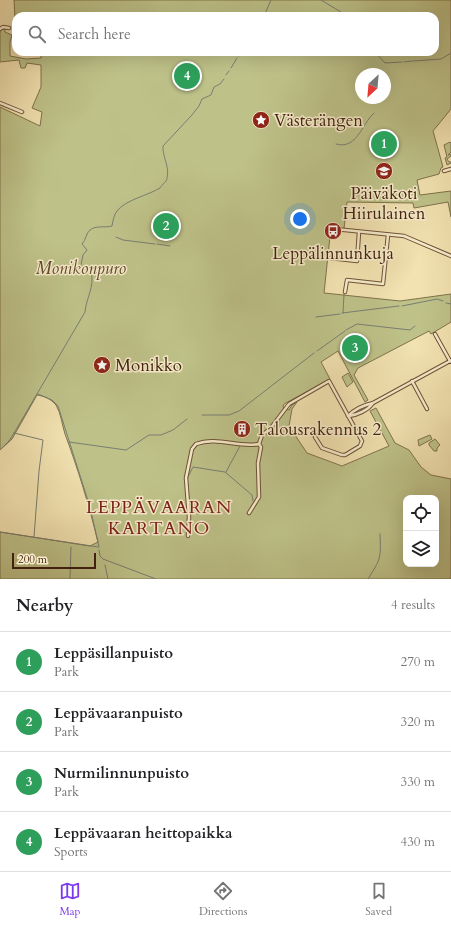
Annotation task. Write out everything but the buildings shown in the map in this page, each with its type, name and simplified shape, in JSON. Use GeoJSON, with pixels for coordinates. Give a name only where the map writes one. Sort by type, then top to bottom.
{"type":"FeatureCollection","features":[{"type":"Feature","properties":{"kind":"street"},"geometry":{"type":"LineString","coordinates":[[0,29],[3,26],[8,28]]}},
{"type":"Feature","properties":{"kind":"street"},"geometry":{"type":"LineString","coordinates":[[0,103],[22,112]]}},
{"type":"Feature","properties":{"kind":"street"},"geometry":{"type":"LineString","coordinates":[[444,171],[451,169]]}},
{"type":"Feature","properties":{"kind":"street"},"geometry":{"type":"LineString","coordinates":[[335,230],[406,237],[451,256]]}},
{"type":"Feature","properties":{"kind":"street"},"geometry":{"type":"LineString","coordinates":[[330,258],[357,261],[359,232]]}},
{"type":"Feature","properties":{"kind":"street"},"geometry":{"type":"LineString","coordinates":[[345,292],[347,280],[383,284],[388,235]]}},
{"type":"Feature","properties":{"kind":"street"},"geometry":{"type":"LineString","coordinates":[[348,416],[353,416],[370,407],[373,403],[451,361],[435,334]]}},
{"type":"Feature","properties":{"kind":"street"},"geometry":{"type":"LineString","coordinates":[[412,381],[427,409]]}},
{"type":"Feature","properties":{"kind":"street"},"geometry":{"type":"LineString","coordinates":[[249,513],[260,498],[258,463],[261,448],[259,444],[262,436],[270,429],[291,402],[329,382],[362,441],[360,446],[345,455],[342,455],[322,448],[315,437]]}},
{"type":"Feature","properties":{"kind":"street"},"geometry":{"type":"LineString","coordinates":[[188,536],[186,478],[192,449],[194,446],[198,443],[217,441],[259,444]]}},
{"type":"Feature","properties":{"kind":"green space"},"geometry":{"type":"Polygon","coordinates":[[[14,0],[451,0],[451,109],[433,131],[443,167],[441,168],[439,174],[417,180],[420,195],[451,191],[451,217],[448,202],[414,208],[413,203],[347,202],[344,229],[333,225],[331,227],[324,293],[400,301],[451,294],[451,322],[431,334],[429,331],[358,368],[354,375],[368,400],[365,402],[338,351],[321,362],[330,379],[284,404],[283,406],[284,409],[289,410],[292,405],[297,402],[292,409],[289,426],[307,453],[342,466],[389,446],[370,411],[376,408],[395,443],[409,450],[421,467],[431,475],[451,479],[451,579],[0,579],[0,532],[90,546],[98,542],[79,474],[59,412],[54,403],[47,398],[37,395],[12,439],[0,450],[0,107],[40,126],[42,112],[32,108],[41,87],[41,65],[27,63],[25,68],[21,68],[19,60],[0,62],[0,32],[2,29],[5,29],[5,32],[12,35],[10,42],[10,56],[26,59],[41,58],[41,56],[439,56],[439,12],[15,12],[14,0]]]}},
{"type":"Feature","properties":{"kind":"green space"},"geometry":{"type":"Polygon","coordinates":[[[450,142],[451,152],[448,155],[451,154],[451,156],[447,159],[451,163],[447,165],[444,145],[450,142]]]}},
{"type":"Feature","properties":{"kind":"green space"},"geometry":{"type":"Polygon","coordinates":[[[348,373],[353,382],[347,387],[342,377],[348,373]]]}},
{"type":"Feature","properties":{"kind":"green space"},"geometry":{"type":"Polygon","coordinates":[[[430,435],[432,439],[419,446],[418,440],[430,435]]]}},
{"type":"Feature","properties":{"kind":"green space"},"geometry":{"type":"Polygon","coordinates":[[[435,439],[440,445],[437,448],[437,451],[434,451],[429,445],[429,443],[435,439]]]}},
{"type":"Feature","properties":{"kind":"waterway","name":"Monikonpuro"},"geometry":{"type":"LineString","coordinates":[[266,12],[271,0]]}},
{"type":"Feature","properties":{"kind":"waterway"},"geometry":{"type":"LineString","coordinates":[[321,0],[341,12]]}},
{"type":"Feature","properties":{"kind":"waterway"},"geometry":{"type":"LineString","coordinates":[[413,61],[441,59],[451,53]]}},
{"type":"Feature","properties":{"kind":"waterway"},"geometry":{"type":"LineString","coordinates":[[379,56],[385,63],[402,62]]}},
{"type":"Feature","properties":{"kind":"waterway","name":"Monikonpuro"},"geometry":{"type":"LineString","coordinates":[[231,68],[237,58]]}},
{"type":"Feature","properties":{"kind":"waterway"},"geometry":{"type":"LineString","coordinates":[[404,62],[412,61]]}},
{"type":"Feature","properties":{"kind":"waterway","name":"Monikonpuro"},"geometry":{"type":"LineString","coordinates":[[226,75],[229,71]]}},
{"type":"Feature","properties":{"kind":"waterway","name":"Monikonpuro"},"geometry":{"type":"LineString","coordinates":[[0,450],[9,441],[85,312],[92,283],[91,272],[83,268],[81,265],[83,255],[87,250],[82,244],[88,233],[92,228],[112,226],[115,214],[121,207],[160,188],[166,181],[168,174],[163,146],[191,116],[199,106],[202,99],[211,95],[214,87],[220,84],[224,79]]}},
{"type":"Feature","properties":{"kind":"waterway"},"geometry":{"type":"LineString","coordinates":[[336,144],[343,145],[354,140],[374,113]]}},
{"type":"Feature","properties":{"kind":"waterway"},"geometry":{"type":"LineString","coordinates":[[116,237],[123,240],[155,244]]}},
{"type":"Feature","properties":{"kind":"waterway"},"geometry":{"type":"LineString","coordinates":[[157,244],[170,246]]}},
{"type":"Feature","properties":{"kind":"waterway"},"geometry":{"type":"LineString","coordinates":[[343,313],[344,294]]}},
{"type":"Feature","properties":{"kind":"waterway"},"geometry":{"type":"LineString","coordinates":[[402,306],[437,299],[443,301]]}},
{"type":"Feature","properties":{"kind":"waterway"},"geometry":{"type":"LineString","coordinates":[[446,303],[451,304]]}},
{"type":"Feature","properties":{"kind":"waterway"},"geometry":{"type":"LineString","coordinates":[[342,313],[399,306]]}},
{"type":"Feature","properties":{"kind":"waterway"},"geometry":{"type":"LineString","coordinates":[[316,317],[340,314]]}},
{"type":"Feature","properties":{"kind":"waterway"},"geometry":{"type":"LineString","coordinates":[[346,330],[357,324],[410,330],[415,326]]}},
{"type":"Feature","properties":{"kind":"waterway"},"geometry":{"type":"LineString","coordinates":[[317,351],[345,331]]}},
{"type":"Feature","properties":{"kind":"waterway"},"geometry":{"type":"LineString","coordinates":[[202,415],[229,415],[239,411],[314,353]]}},
{"type":"Feature","properties":{"kind":"waterway"},"geometry":{"type":"LineString","coordinates":[[38,394],[52,400],[58,406],[90,507],[99,547]]}},
{"type":"Feature","properties":{"kind":"waterway"},"geometry":{"type":"LineString","coordinates":[[69,442],[126,450],[149,435],[161,435],[173,430],[187,419]]}},
{"type":"Feature","properties":{"kind":"waterway"},"geometry":{"type":"LineString","coordinates":[[14,433],[43,440],[34,537]]}},
{"type":"Feature","properties":{"kind":"waterway"},"geometry":{"type":"LineString","coordinates":[[226,472],[240,446]]}},
{"type":"Feature","properties":{"kind":"waterway"},"geometry":{"type":"LineString","coordinates":[[187,479],[193,467],[225,472],[252,495],[253,501]]}},
{"type":"Feature","properties":{"kind":"waterway"},"geometry":{"type":"LineString","coordinates":[[188,484],[189,501]]}},
{"type":"Feature","properties":{"kind":"waterway"},"geometry":{"type":"LineString","coordinates":[[0,532],[98,547]]}},
{"type":"Feature","properties":{"kind":"waterway"},"geometry":{"type":"LineString","coordinates":[[368,579],[376,567],[379,558],[380,534]]}},
{"type":"Feature","properties":{"kind":"waterway"},"geometry":{"type":"LineString","coordinates":[[70,579],[71,547]]}},
{"type":"Feature","properties":{"kind":"waterway"},"geometry":{"type":"LineString","coordinates":[[99,550],[100,556],[103,559],[156,579]]}},
{"type":"Feature","properties":{"kind":"waterway"},"geometry":{"type":"LineString","coordinates":[[105,565],[108,579]]}},
{"type":"Feature","properties":{"kind":"place","name":"Leppävaaran heittopaikka"},"geometry":{"type":"Point","coordinates":[187,76]}},
{"type":"Feature","properties":{"kind":"place","name":"Västerängen"},"geometry":{"type":"Point","coordinates":[261,120]}},
{"type":"Feature","properties":{"kind":"place","name":"Leppäsillanpuisto"},"geometry":{"type":"Point","coordinates":[384,144]}},
{"type":"Feature","properties":{"kind":"place","name":"Päiväkoti Hiirulainen"},"geometry":{"type":"Point","coordinates":[384,171]}},
{"type":"Feature","properties":{"kind":"place","name":"Leppävaaranpuisto"},"geometry":{"type":"Point","coordinates":[166,226]}},
{"type":"Feature","properties":{"kind":"place","name":"Leppälinnunkuja"},"geometry":{"type":"Point","coordinates":[333,231]}},
{"type":"Feature","properties":{"kind":"place","name":"Nurmilinnunpuisto"},"geometry":{"type":"Point","coordinates":[355,348]}},
{"type":"Feature","properties":{"kind":"place","name":"Monikko"},"geometry":{"type":"Point","coordinates":[102,365]}},
{"type":"Feature","properties":{"kind":"place","name":"Talousrakennus 2"},"geometry":{"type":"Point","coordinates":[242,429]}},
{"type":"Feature","properties":{"kind":"district","name":"LEPPÄVAARAN KARTANO"},"geometry":{"type":"Point","coordinates":[159,517]}}]}
